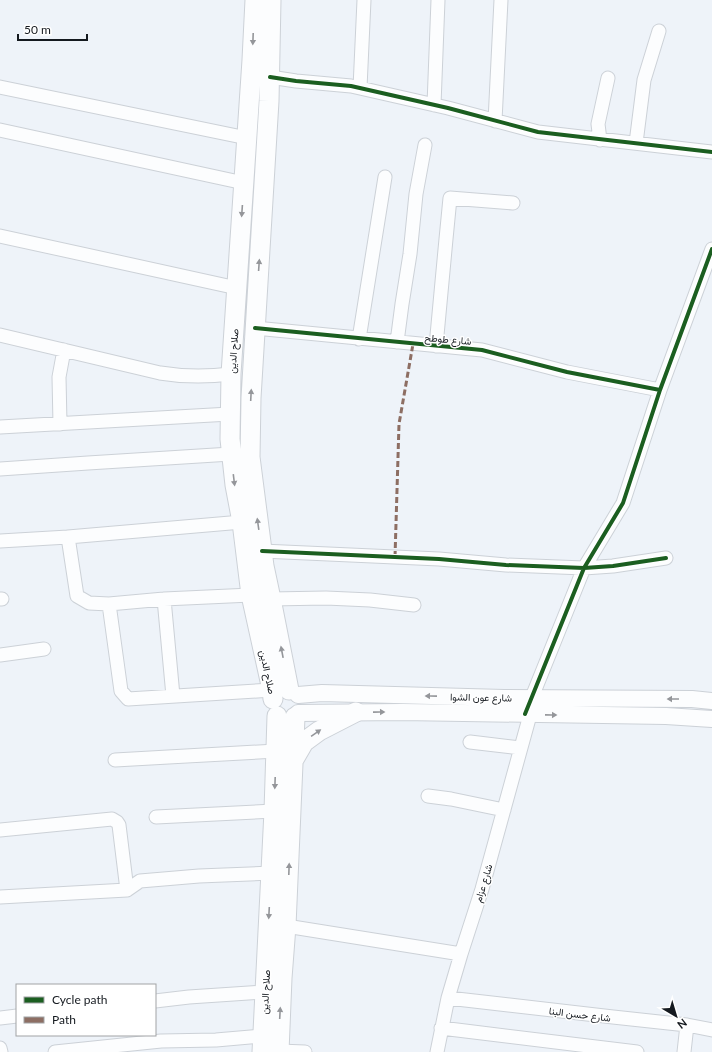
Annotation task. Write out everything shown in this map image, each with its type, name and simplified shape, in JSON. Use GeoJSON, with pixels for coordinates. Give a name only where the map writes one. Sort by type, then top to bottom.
{"type":"FeatureCollection","features":[{"type":"Feature","properties":{"kind":"highway","name":"صلاح الدين"},"geometry":{"type":"LineString","coordinates":[[255,0],[231,374],[230,439],[234,485],[242,522],[251,595],[286,703],[276,751],[272,873],[265,992],[270,1048]]}},
{"type":"Feature","properties":{"kind":"highway","name":"صلاح الدين"},"geometry":{"type":"LineString","coordinates":[[270,1048],[282,978],[286,926],[293,763],[286,703],[271,599],[264,566],[250,457],[251,398],[269,101],[272,0]]}},
{"type":"Feature","properties":{"kind":"highway"},"geometry":{"type":"LineString","coordinates":[[293,763],[304,742],[319,731],[356,712]]}},
{"type":"Feature","properties":{"kind":"main road","name":"شارع عون الشوا"},"geometry":{"type":"LineString","coordinates":[[286,703],[322,693],[532,698],[692,699],[712,701]]}},
{"type":"Feature","properties":{"kind":"main road","name":"شارع عون الشوا"},"geometry":{"type":"LineString","coordinates":[[286,703],[356,712],[666,716],[712,719]]}},
{"type":"Feature","properties":{"kind":"street"},"geometry":{"type":"LineString","coordinates":[[360,88],[364,0]]}},
{"type":"Feature","properties":{"kind":"street"},"geometry":{"type":"LineString","coordinates":[[434,105],[438,0]]}},
{"type":"Feature","properties":{"kind":"street"},"geometry":{"type":"LineString","coordinates":[[495,121],[501,0]]}},
{"type":"Feature","properties":{"kind":"street"},"geometry":{"type":"LineString","coordinates":[[636,143],[644,80],[659,31]]}},
{"type":"Feature","properties":{"kind":"street"},"geometry":{"type":"LineString","coordinates":[[270,77],[351,86],[434,105],[538,132],[712,152]]}},
{"type":"Feature","properties":{"kind":"street"},"geometry":{"type":"LineString","coordinates":[[600,140],[598,124],[608,78]]}},
{"type":"Feature","properties":{"kind":"street"},"geometry":{"type":"LineString","coordinates":[[0,87],[247,138]]}},
{"type":"Feature","properties":{"kind":"street"},"geometry":{"type":"LineString","coordinates":[[0,130],[244,183]]}},
{"type":"Feature","properties":{"kind":"street"},"geometry":{"type":"LineString","coordinates":[[397,342],[410,254],[416,194],[425,145]]}},
{"type":"Feature","properties":{"kind":"street"},"geometry":{"type":"LineString","coordinates":[[359,339],[385,177]]}},
{"type":"Feature","properties":{"kind":"street"},"geometry":{"type":"LineString","coordinates":[[436,346],[450,198],[513,203]]}},
{"type":"Feature","properties":{"kind":"street"},"geometry":{"type":"LineString","coordinates":[[0,236],[237,288]]}},
{"type":"Feature","properties":{"kind":"street","name":"شارع عزام"},"geometry":{"type":"LineString","coordinates":[[437,1052],[448,998],[482,889],[504,810],[532,698],[584,568],[623,503],[660,390],[712,249]]}},
{"type":"Feature","properties":{"kind":"street","name":"شارع طوطح"},"geometry":{"type":"LineString","coordinates":[[255,328],[482,350],[567,372],[660,390]]}},
{"type":"Feature","properties":{"kind":"street"},"geometry":{"type":"LineString","coordinates":[[0,335],[160,373],[200,377],[231,374]]}},
{"type":"Feature","properties":{"kind":"street"},"geometry":{"type":"LineString","coordinates":[[60,424],[60,377],[64,350]]}},
{"type":"Feature","properties":{"kind":"street"},"geometry":{"type":"LineString","coordinates":[[0,427],[230,414]]}},
{"type":"Feature","properties":{"kind":"street"},"geometry":{"type":"LineString","coordinates":[[0,469],[231,454]]}},
{"type":"Feature","properties":{"kind":"street"},"geometry":{"type":"LineString","coordinates":[[0,541],[68,537],[242,522]]}},
{"type":"Feature","properties":{"kind":"street"},"geometry":{"type":"LineString","coordinates":[[68,537],[77,596],[89,603],[109,604],[164,599],[251,595]]}},
{"type":"Feature","properties":{"kind":"street"},"geometry":{"type":"LineString","coordinates":[[262,550],[439,559],[506,565],[584,568],[613,566],[666,558]]}},
{"type":"Feature","properties":{"kind":"street"},"geometry":{"type":"LineString","coordinates":[[271,599],[326,598],[370,600],[414,605]]}},
{"type":"Feature","properties":{"kind":"street"},"geometry":{"type":"LineString","coordinates":[[164,599],[174,696]]}},
{"type":"Feature","properties":{"kind":"street"},"geometry":{"type":"LineString","coordinates":[[109,604],[121,691],[128,699],[174,696],[286,703]]}},
{"type":"Feature","properties":{"kind":"street"},"geometry":{"type":"LineString","coordinates":[[0,655],[44,649]]}},
{"type":"Feature","properties":{"kind":"street"},"geometry":{"type":"LineString","coordinates":[[470,742],[520,748]]}},
{"type":"Feature","properties":{"kind":"street"},"geometry":{"type":"LineString","coordinates":[[115,760],[276,751]]}},
{"type":"Feature","properties":{"kind":"street"},"geometry":{"type":"LineString","coordinates":[[428,796],[451,799],[504,810]]}},
{"type":"Feature","properties":{"kind":"street"},"geometry":{"type":"LineString","coordinates":[[156,816],[274,811]]}},
{"type":"Feature","properties":{"kind":"street"},"geometry":{"type":"LineString","coordinates":[[0,830],[112,819],[120,825],[126,890]]}},
{"type":"Feature","properties":{"kind":"street"},"geometry":{"type":"LineString","coordinates":[[0,897],[126,890],[140,881],[199,876],[272,873]]}},
{"type":"Feature","properties":{"kind":"street"},"geometry":{"type":"LineString","coordinates":[[286,926],[461,954]]}},
{"type":"Feature","properties":{"kind":"street"},"geometry":{"type":"LineString","coordinates":[[156,1001],[265,992]]}},
{"type":"Feature","properties":{"kind":"street","name":"شارع حسن البنا"},"geometry":{"type":"LineString","coordinates":[[448,998],[687,1025],[712,1030]]}},
{"type":"Feature","properties":{"kind":"street"},"geometry":{"type":"LineString","coordinates":[[0,1018],[16,1016]]}},
{"type":"Feature","properties":{"kind":"street"},"geometry":{"type":"LineString","coordinates":[[684,1052],[687,1025]]}},
{"type":"Feature","properties":{"kind":"street"},"geometry":{"type":"LineString","coordinates":[[441,1028],[637,1052]]}},
{"type":"Feature","properties":{"kind":"street"},"geometry":{"type":"LineString","coordinates":[[55,1052],[161,1041],[216,1040],[306,1052]]}},
{"type":"Feature","properties":{"kind":"street"},"geometry":{"type":"LineString","coordinates":[[0,1048],[1,1052]]}},
{"type":"Feature","properties":{"kind":"marked path"},"geometry":{"type":"LineString","coordinates":[[395,557],[399,424],[413,344]]}},
{"type":"Feature","properties":{"kind":"cycle path"},"geometry":{"type":"LineString","coordinates":[[270,77],[351,86],[448,108],[538,132],[712,152]]}},
{"type":"Feature","properties":{"kind":"cycle path"},"geometry":{"type":"LineString","coordinates":[[525,714],[584,568],[623,503],[660,390],[712,249]]}},
{"type":"Feature","properties":{"kind":"cycle path"},"geometry":{"type":"LineString","coordinates":[[255,328],[482,350],[567,372],[660,390]]}},
{"type":"Feature","properties":{"kind":"cycle path"},"geometry":{"type":"LineString","coordinates":[[262,551],[439,559],[506,565],[584,568],[613,566],[666,558]]}}]}
